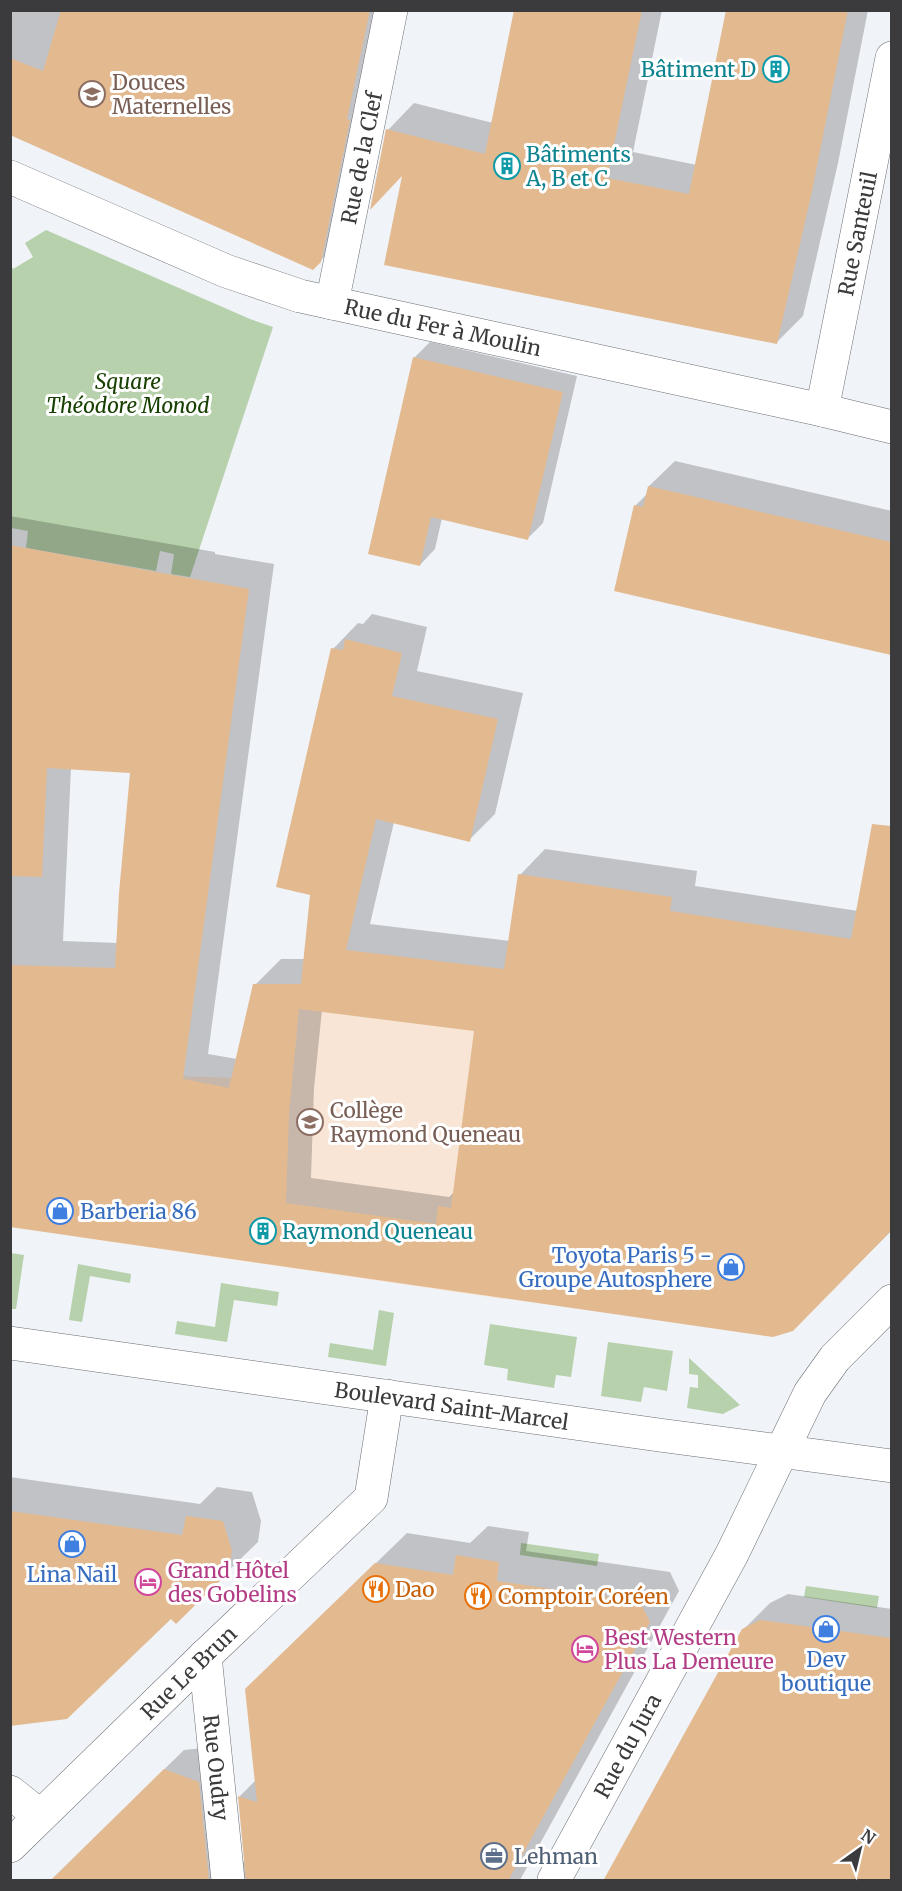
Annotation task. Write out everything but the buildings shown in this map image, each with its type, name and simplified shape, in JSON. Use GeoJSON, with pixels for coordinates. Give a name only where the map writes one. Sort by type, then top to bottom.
{"type":"FeatureCollection","features":[{"type":"Feature","properties":{"kind":"street","name":"Rue de la Clef"},"geometry":{"type":"LineString","coordinates":[[332,303],[391,10]]}},
{"type":"Feature","properties":{"kind":"street","name":"Rue Santeuil"},"geometry":{"type":"LineString","coordinates":[[822,410],[891,58]]}},
{"type":"Feature","properties":{"kind":"street","name":"Rue du Fer à Moulin"},"geometry":{"type":"LineString","coordinates":[[10,177],[226,272],[278,289],[891,427]]}},
{"type":"Feature","properties":{"kind":"street","name":"Rue du Jura"},"geometry":{"type":"LineString","coordinates":[[554,1881],[732,1554],[810,1393],[835,1358],[891,1301]]}},
{"type":"Feature","properties":{"kind":"street","name":"Boulevard Saint-Marcel"},"geometry":{"type":"LineString","coordinates":[[10,1342],[891,1466]]}},
{"type":"Feature","properties":{"kind":"street","name":"Rue Le Brun"},"geometry":{"type":"LineString","coordinates":[[10,1845],[371,1498],[387,1396]]}},
{"type":"Feature","properties":{"kind":"street","name":"Rue Oudry"},"geometry":{"type":"LineString","coordinates":[[205,1656],[228,1881]]}},
{"type":"Feature","properties":{"kind":"street"},"geometry":{"type":"LineString","coordinates":[[10,1792],[40,1816]]}},
{"type":"Feature","properties":{"kind":"shaded area","name":"Collège Raymond Queneau"},"geometry":{"type":"Polygon","coordinates":[[[305,945],[550,975],[504,1299],[78,1237],[94,1073],[292,1080],[305,945]]]}},
{"type":"Feature","properties":{"kind":"green space","name":"Square Théodore Monod"},"geometry":{"type":"Polygon","coordinates":[[[46,230],[273,327],[190,577],[171,574],[174,554],[160,551],[156,571],[26,548],[28,531],[11,528],[11,265],[13,269],[33,257],[25,243],[46,230]]]}},
{"type":"Feature","properties":{"kind":"green space"},"geometry":{"type":"Polygon","coordinates":[[[11,1253],[24,1255],[16,1309],[11,1309],[11,1253]]]}},
{"type":"Feature","properties":{"kind":"green space"},"geometry":{"type":"Polygon","coordinates":[[[78,1264],[131,1274],[130,1283],[90,1276],[82,1322],[69,1320],[78,1264]]]}},
{"type":"Feature","properties":{"kind":"green space"},"geometry":{"type":"Polygon","coordinates":[[[221,1283],[279,1292],[277,1306],[234,1300],[227,1342],[175,1334],[177,1321],[215,1327],[221,1283]]]}},
{"type":"Feature","properties":{"kind":"green space"},"geometry":{"type":"Polygon","coordinates":[[[379,1310],[394,1313],[386,1366],[328,1357],[330,1343],[373,1350],[379,1310]]]}},
{"type":"Feature","properties":{"kind":"green space"},"geometry":{"type":"Polygon","coordinates":[[[490,1324],[577,1337],[571,1377],[556,1375],[554,1388],[507,1380],[508,1369],[484,1365],[490,1324]]]}},
{"type":"Feature","properties":{"kind":"green space"},"geometry":{"type":"Polygon","coordinates":[[[608,1342],[673,1351],[667,1391],[644,1387],[641,1402],[601,1396],[608,1342]]]}},
{"type":"Feature","properties":{"kind":"green space"},"geometry":{"type":"Polygon","coordinates":[[[689,1358],[740,1405],[723,1414],[687,1408],[690,1387],[698,1388],[698,1375],[689,1374],[689,1358]]]}},
{"type":"Feature","properties":{"kind":"green space"},"geometry":{"type":"Polygon","coordinates":[[[521,1543],[599,1554],[597,1566],[520,1555],[521,1543]]]}},
{"type":"Feature","properties":{"kind":"green space"},"geometry":{"type":"Polygon","coordinates":[[[806,1586],[879,1596],[877,1608],[804,1597],[806,1586]]]}},
{"type":"Feature","properties":{"kind":"place","name":"Bâtiment D"},"geometry":{"type":"Point","coordinates":[776,69]}},
{"type":"Feature","properties":{"kind":"place","name":"Douces Maternelles"},"geometry":{"type":"Point","coordinates":[92,94]}},
{"type":"Feature","properties":{"kind":"place","name":"Bâtiments A, B et C"},"geometry":{"type":"Point","coordinates":[507,166]}},
{"type":"Feature","properties":{"kind":"place","name":"Collège Raymond Queneau"},"geometry":{"type":"Point","coordinates":[310,1122]}},
{"type":"Feature","properties":{"kind":"place","name":"Barberia 86"},"geometry":{"type":"Point","coordinates":[60,1211]}},
{"type":"Feature","properties":{"kind":"place","name":"Raymond Queneau"},"geometry":{"type":"Point","coordinates":[263,1231]}},
{"type":"Feature","properties":{"kind":"place","name":"Toyota Paris 5 - Groupe Autosphere"},"geometry":{"type":"Point","coordinates":[731,1267]}},
{"type":"Feature","properties":{"kind":"place","name":"Lina Nail"},"geometry":{"type":"Point","coordinates":[72,1544]}},
{"type":"Feature","properties":{"kind":"place","name":"Grand Hôtel des Gobelins"},"geometry":{"type":"Point","coordinates":[148,1582]}},
{"type":"Feature","properties":{"kind":"place","name":"Dao"},"geometry":{"type":"Point","coordinates":[376,1589]}},
{"type":"Feature","properties":{"kind":"place","name":"Comptoir Coréen"},"geometry":{"type":"Point","coordinates":[478,1596]}},
{"type":"Feature","properties":{"kind":"place","name":"Dev boutique"},"geometry":{"type":"Point","coordinates":[826,1629]}},
{"type":"Feature","properties":{"kind":"place","name":"Best Western Plus La Demeure"},"geometry":{"type":"Point","coordinates":[585,1649]}},
{"type":"Feature","properties":{"kind":"place","name":"Lehman"},"geometry":{"type":"Point","coordinates":[494,1856]}}]}
